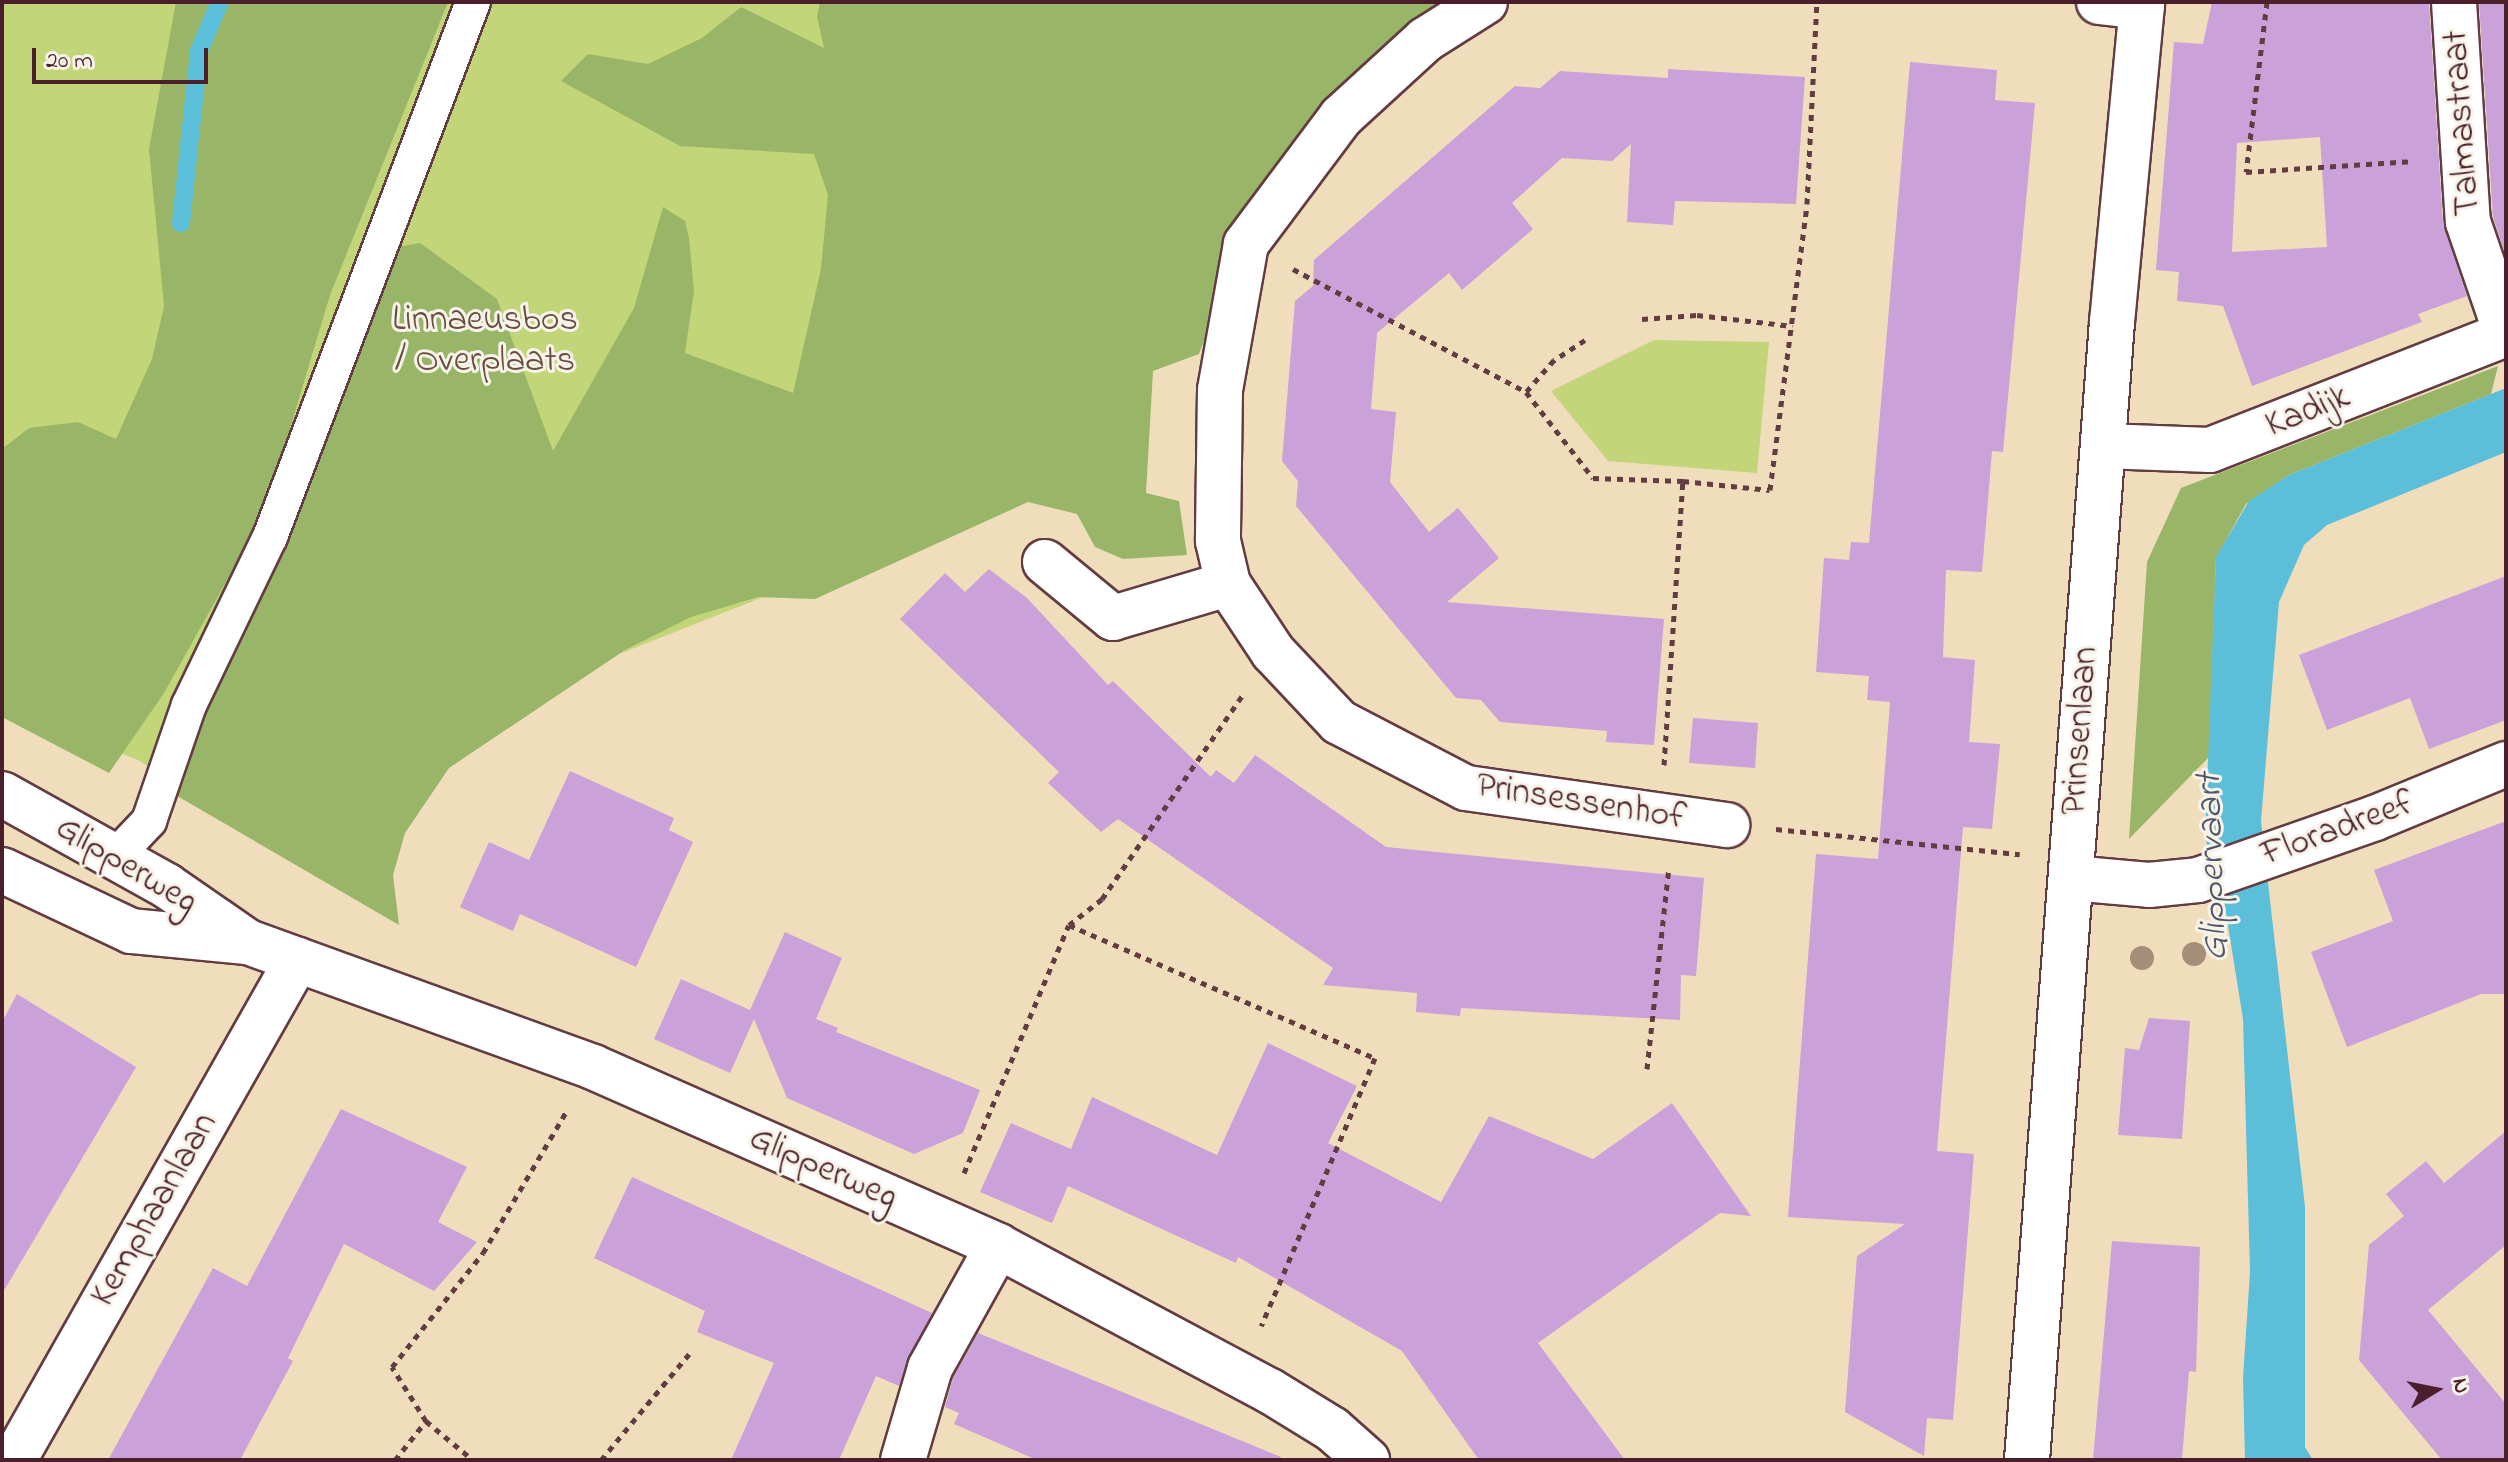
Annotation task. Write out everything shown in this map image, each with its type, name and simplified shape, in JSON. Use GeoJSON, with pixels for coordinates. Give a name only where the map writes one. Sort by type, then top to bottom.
{"type":"FeatureCollection","features":[{"type":"Feature","properties":{"kind":"street","name":"Prinsessenhof"},"geometry":{"type":"LineString","coordinates":[[1485,2],[1425,40],[1341,117],[1246,244],[1220,390],[1218,541],[1228,584],[1273,652],[1339,722],[1466,788],[1727,825]]}},
{"type":"Feature","properties":{"kind":"street"},"geometry":{"type":"LineString","coordinates":[[2099,2],[2142,4]]}},
{"type":"Feature","properties":{"kind":"street","name":"Talmastraat"},"geometry":{"type":"LineString","coordinates":[[2454,2],[2468,222],[2506,334]]}},
{"type":"Feature","properties":{"kind":"street","name":"Prinsenlaan"},"geometry":{"type":"LineString","coordinates":[[2027,1460],[2103,446],[2142,4]]}},
{"type":"Feature","properties":{"kind":"street","name":"Kadijk"},"geometry":{"type":"LineString","coordinates":[[2103,446],[2210,450],[2506,334]]}},
{"type":"Feature","properties":{"kind":"street"},"geometry":{"type":"LineString","coordinates":[[1045,562],[1113,618],[1228,584]]}},
{"type":"Feature","properties":{"kind":"street","name":"Floradreef"},"geometry":{"type":"LineString","coordinates":[[2071,878],[2149,885],[2198,880],[2290,849],[2506,764]]}},
{"type":"Feature","properties":{"kind":"street","name":"Glipperweg"},"geometry":{"type":"LineString","coordinates":[[2,794],[167,886],[248,942],[593,1067],[998,1246],[1240,1375],[1332,1429],[1367,1460]]}},
{"type":"Feature","properties":{"kind":"street","name":"Glipperweg"},"geometry":{"type":"LineString","coordinates":[[2,870],[131,931],[248,942]]}},
{"type":"Feature","properties":{"kind":"street","name":"Kemphaanlaan"},"geometry":{"type":"LineString","coordinates":[[14,1460],[297,960]]}},
{"type":"Feature","properties":{"kind":"street"},"geometry":{"type":"LineString","coordinates":[[903,1460],[930,1368],[998,1246]]}},
{"type":"Feature","properties":{"kind":"lane"},"geometry":{"type":"LineString","coordinates":[[115,857],[149,821],[189,705],[270,537],[473,2]]}},
{"type":"Feature","properties":{"kind":"path"},"geometry":{"type":"LineString","coordinates":[[1246,244],[1526,392],[1593,478],[1683,481],[1770,490],[1807,204],[1817,2]]}},
{"type":"Feature","properties":{"kind":"path"},"geometry":{"type":"LineString","coordinates":[[2267,2],[2246,172],[2463,158]]}},
{"type":"Feature","properties":{"kind":"path"},"geometry":{"type":"LineString","coordinates":[[1642,319],[1697,315],[1792,326]]}},
{"type":"Feature","properties":{"kind":"path"},"geometry":{"type":"LineString","coordinates":[[1526,392],[1554,360],[1585,340]]}},
{"type":"Feature","properties":{"kind":"path"},"geometry":{"type":"LineString","coordinates":[[1647,1069],[1668,818],[1683,481]]}},
{"type":"Feature","properties":{"kind":"path"},"geometry":{"type":"LineString","coordinates":[[943,1222],[1069,925],[1102,899],[1273,652]]}},
{"type":"Feature","properties":{"kind":"path"},"geometry":{"type":"LineString","coordinates":[[1727,825],[2011,849],[2071,878]]}},
{"type":"Feature","properties":{"kind":"path"},"geometry":{"type":"LineString","coordinates":[[1069,925],[1375,1058],[1240,1375]]}},
{"type":"Feature","properties":{"kind":"path"},"geometry":{"type":"LineString","coordinates":[[473,1460],[426,1421],[392,1367],[483,1253],[593,1067]]}},
{"type":"Feature","properties":{"kind":"path"},"geometry":{"type":"LineString","coordinates":[[601,1460],[689,1354]]}},
{"type":"Feature","properties":{"kind":"path"},"geometry":{"type":"LineString","coordinates":[[395,1460],[426,1421]]}},
{"type":"Feature","properties":{"kind":"green space","name":"Linnaeusbos / Overplaats"},"geometry":{"type":"Polygon","coordinates":[[[2,2],[1410,2],[801,582],[523,692],[437,768],[362,903],[138,760],[2,706],[2,2]]]}},
{"type":"Feature","properties":{"kind":"green space"},"geometry":{"type":"Polygon","coordinates":[[[176,2],[448,2],[330,295],[265,512],[164,693],[109,773],[2,717],[2,449],[29,428],[78,422],[116,439],[152,359],[164,306],[149,149],[176,2]]]}},
{"type":"Feature","properties":{"kind":"green space"},"geometry":{"type":"Polygon","coordinates":[[[820,2],[1447,2],[1348,78],[1307,124],[1225,288],[1199,354],[1153,371],[1146,493],[1179,501],[1187,555],[1123,559],[1095,547],[1077,514],[1028,502],[815,599],[758,597],[691,617],[625,650],[449,768],[405,833],[393,875],[399,925],[172,793],[240,625],[311,481],[380,250],[420,243],[497,299],[553,451],[634,308],[663,207],[685,221],[689,238],[694,291],[685,353],[793,393],[821,269],[828,195],[814,154],[680,146],[561,81],[588,54],[648,64],[702,38],[741,7],[824,48],[817,17],[820,2]]]}},
{"type":"Feature","properties":{"kind":"green space"},"geometry":{"type":"Polygon","coordinates":[[[1654,340],[1769,342],[1757,473],[1608,461],[1551,391],[1654,340]]]}},
{"type":"Feature","properties":{"kind":"green space"},"geometry":{"type":"Polygon","coordinates":[[[2498,366],[2491,394],[2289,475],[2246,504],[2216,558],[2209,757],[2129,839],[2147,562],[2181,488],[2498,366]]]}},
{"type":"Feature","properties":{"kind":"water","name":"Glippervaart"},"geometry":{"type":"Polygon","coordinates":[[[2506,388],[2506,452],[2327,525],[2304,545],[2279,602],[2261,821],[2305,1207],[2305,1447],[2313,1460],[2245,1460],[2243,1378],[2250,1272],[2243,1019],[2225,907],[2205,837],[2216,557],[2249,501],[2289,475],[2506,388]]]}},
{"type":"Feature","properties":{"kind":"building"},"geometry":{"type":"Polygon","coordinates":[[[2212,2],[2429,2],[2443,224],[2467,296],[2418,314],[2422,322],[2252,386],[2223,306],[2177,301],[2179,272],[2156,270],[2174,42],[2203,44],[2212,2]],[[2320,137],[2237,143],[2232,252],[2327,247],[2320,137]]]}},
{"type":"Feature","properties":{"kind":"building"},"geometry":{"type":"Polygon","coordinates":[[[2479,2],[2506,2],[2506,256],[2493,217],[2479,2]]]}},
{"type":"Feature","properties":{"kind":"building"},"geometry":{"type":"Polygon","coordinates":[[[1910,62],[1997,70],[1995,100],[2035,103],[2003,452],[1992,451],[1982,572],[1946,570],[1943,657],[1975,660],[1969,742],[2000,744],[1992,829],[1963,827],[1937,1151],[1974,1154],[1953,1420],[1927,1418],[1924,1456],[1845,1412],[1857,1256],[1905,1224],[1788,1217],[1816,854],[1878,859],[1890,702],[1867,700],[1869,676],[1816,672],[1824,558],[1849,560],[1851,542],[1869,543],[1910,62]]]}},
{"type":"Feature","properties":{"kind":"building"},"geometry":{"type":"Polygon","coordinates":[[[1668,69],[1805,77],[1796,204],[1675,201],[1673,225],[1627,222],[1631,144],[1612,161],[1562,158],[1512,203],[1533,229],[1462,290],[1449,273],[1377,333],[1371,409],[1396,412],[1390,482],[1429,532],[1458,508],[1499,558],[1447,602],[1664,619],[1654,745],[1606,742],[1607,731],[1500,722],[1481,700],[1456,698],[1296,506],[1298,481],[1282,461],[1295,301],[1313,286],[1314,260],[1515,86],[1540,88],[1560,71],[1668,78],[1668,69]]]}},
{"type":"Feature","properties":{"kind":"building"},"geometry":{"type":"Polygon","coordinates":[[[989,569],[1027,598],[1108,685],[1113,681],[1211,777],[1216,770],[1234,783],[1255,755],[1386,847],[1704,878],[1696,976],[1681,975],[1680,1020],[1461,1008],[1460,1016],[1416,1012],[1417,993],[1323,985],[1333,968],[1118,819],[1101,832],[1048,783],[1059,772],[900,619],[945,573],[965,592],[989,569]]]}},
{"type":"Feature","properties":{"kind":"building"},"geometry":{"type":"Polygon","coordinates":[[[2506,576],[2506,720],[2429,749],[2410,698],[2327,730],[2299,655],[2506,576]]]}},
{"type":"Feature","properties":{"kind":"building"},"geometry":{"type":"Polygon","coordinates":[[[1693,718],[1758,723],[1755,768],[1689,763],[1693,718]]]}},
{"type":"Feature","properties":{"kind":"building"},"geometry":{"type":"Polygon","coordinates":[[[570,771],[674,818],[669,830],[693,842],[636,967],[520,914],[513,931],[460,907],[489,842],[529,860],[570,771]]]}},
{"type":"Feature","properties":{"kind":"building"},"geometry":{"type":"Polygon","coordinates":[[[2506,821],[2506,994],[2481,994],[2347,1047],[2311,952],[2393,921],[2374,870],[2506,821]]]}},
{"type":"Feature","properties":{"kind":"building"},"geometry":{"type":"Polygon","coordinates":[[[785,932],[842,958],[816,1019],[838,1028],[836,1032],[980,1090],[963,1133],[914,1154],[787,1098],[754,1019],[730,1073],[654,1039],[681,979],[750,1010],[785,932]]]}},
{"type":"Feature","properties":{"kind":"building"},"geometry":{"type":"Polygon","coordinates":[[[17,994],[136,1067],[2,1294],[2,1022],[17,994]]]}},
{"type":"Feature","properties":{"kind":"building"},"geometry":{"type":"Polygon","coordinates":[[[2149,1018],[2190,1021],[2182,1139],[2118,1135],[2125,1048],[2139,1050],[2149,1018]]]}},
{"type":"Feature","properties":{"kind":"building"},"geometry":{"type":"Polygon","coordinates":[[[1268,1043],[1357,1086],[1328,1143],[1441,1202],[1489,1116],[1593,1159],[1672,1103],[1751,1216],[1720,1213],[1538,1343],[1625,1460],[1479,1460],[1402,1351],[1238,1257],[1236,1263],[1068,1186],[1052,1223],[980,1192],[1011,1123],[1071,1149],[1092,1097],[1217,1155],[1268,1043]]]}},
{"type":"Feature","properties":{"kind":"building"},"geometry":{"type":"Polygon","coordinates":[[[341,1109],[467,1167],[438,1222],[477,1242],[434,1291],[344,1244],[288,1358],[293,1361],[240,1460],[108,1460],[213,1268],[247,1286],[341,1109]]]}},
{"type":"Feature","properties":{"kind":"building"},"geometry":{"type":"Polygon","coordinates":[[[2506,1131],[2506,1245],[2428,1310],[2506,1404],[2506,1460],[2442,1460],[2359,1360],[2369,1245],[2404,1216],[2386,1194],[2426,1161],[2444,1183],[2506,1131]]]}},
{"type":"Feature","properties":{"kind":"building"},"geometry":{"type":"Polygon","coordinates":[[[632,1177],[932,1313],[899,1386],[876,1376],[839,1460],[731,1460],[774,1363],[697,1332],[705,1311],[594,1258],[632,1177]]]}},
{"type":"Feature","properties":{"kind":"building"},"geometry":{"type":"Polygon","coordinates":[[[2112,1241],[2200,1247],[2196,1372],[2189,1371],[2182,1460],[2093,1460],[2112,1241]]]}},
{"type":"Feature","properties":{"kind":"building"},"geometry":{"type":"Polygon","coordinates":[[[978,1333],[1281,1457],[1280,1460],[1037,1460],[954,1424],[959,1413],[945,1407],[953,1378],[978,1333]]]}},
{"type":"Feature","properties":{"kind":"waterway"},"geometry":{"type":"LineString","coordinates":[[181,223],[199,51],[220,2]]}}]}
